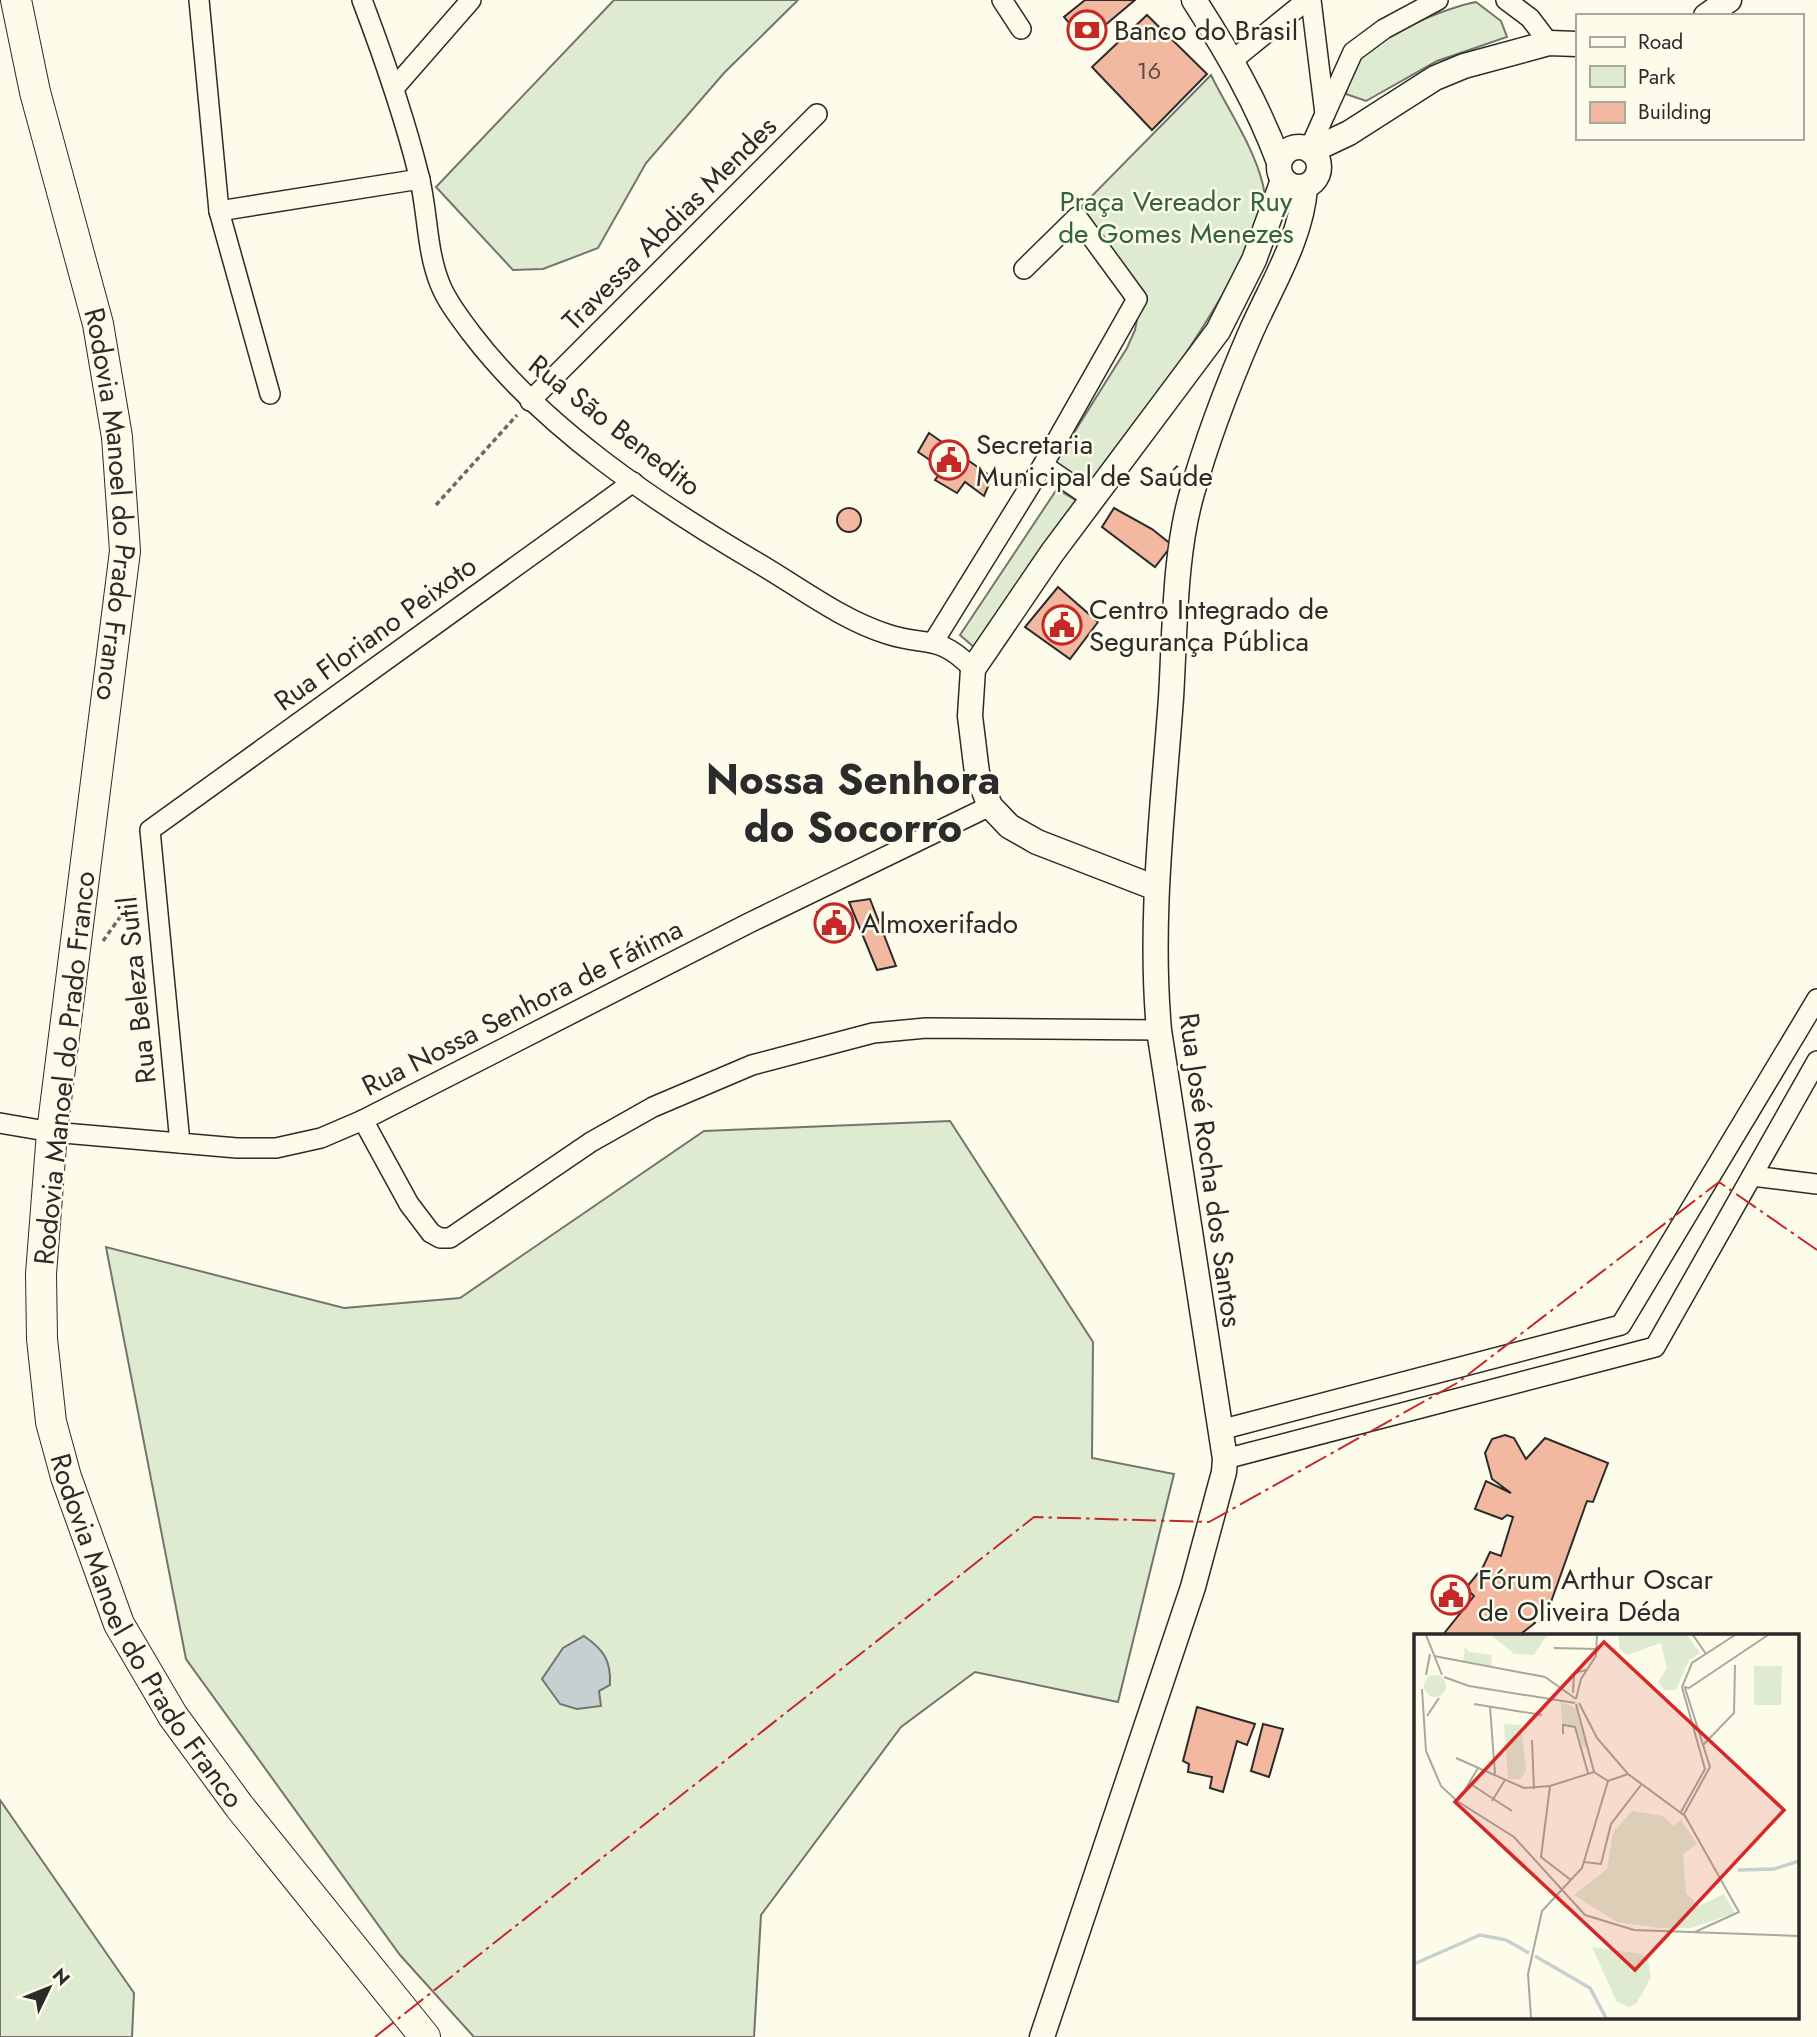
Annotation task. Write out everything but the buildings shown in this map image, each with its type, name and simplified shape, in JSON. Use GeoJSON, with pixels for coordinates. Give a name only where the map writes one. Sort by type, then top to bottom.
{"type":"FeatureCollection","features":[{"type":"Feature","properties":{"kind":"main road","name":"Rodovia Manoel do Prado Franco"},"geometry":{"type":"LineString","coordinates":[[16,0],[35,92],[98,324],[117,437],[125,551],[52,1132],[41,1274],[41,1339],[51,1422],[70,1489],[119,1624],[173,1716],[239,1806],[425,2037]]}},
{"type":"Feature","properties":{"kind":"street"},"geometry":{"type":"LineString","coordinates":[[199,0],[219,211],[270,394]]}},
{"type":"Feature","properties":{"kind":"street","name":"Rua São Benedito"},"geometry":{"type":"LineString","coordinates":[[362,0],[395,87],[420,179],[428,241],[440,284],[476,339],[530,401],[634,482],[754,561],[855,620],[889,635],[934,641],[962,657],[973,668]]}},
{"type":"Feature","properties":{"kind":"street"},"geometry":{"type":"LineString","coordinates":[[395,87],[471,0]]}},
{"type":"Feature","properties":{"kind":"street"},"geometry":{"type":"LineString","coordinates":[[1002,0],[1021,29]]}},
{"type":"Feature","properties":{"kind":"street"},"geometry":{"type":"LineString","coordinates":[[1194,0],[1233,60],[1259,109],[1300,164]]}},
{"type":"Feature","properties":{"kind":"street"},"geometry":{"type":"LineString","coordinates":[[1233,60],[1309,0]]}},
{"type":"Feature","properties":{"kind":"street"},"geometry":{"type":"LineString","coordinates":[[1309,0],[1325,114]]}},
{"type":"Feature","properties":{"kind":"street"},"geometry":{"type":"LineString","coordinates":[[1156,888],[1037,842],[1009,825],[990,806],[977,773],[970,716],[973,668],[1093,499],[1218,331],[1353,52],[1384,29],[1438,0]]}},
{"type":"Feature","properties":{"kind":"street"},"geometry":{"type":"LineString","coordinates":[[1506,0],[1530,18],[1549,43]]}},
{"type":"Feature","properties":{"kind":"street"},"geometry":{"type":"LineString","coordinates":[[1709,14],[1729,0]]}},
{"type":"Feature","properties":{"kind":"street"},"geometry":{"type":"LineString","coordinates":[[1300,164],[1336,157],[1349,133],[1435,78],[1464,66],[1549,43],[1576,44]]}},
{"type":"Feature","properties":{"kind":"street","name":"Travessa Abdias Mendes"},"geometry":{"type":"LineString","coordinates":[[530,401],[817,114]]}},
{"type":"Feature","properties":{"kind":"street","name":"Rua José Rocha dos Santos"},"geometry":{"type":"LineString","coordinates":[[1225,1459],[1159,1030],[1153,966],[1156,888],[1177,601],[1191,496],[1248,338],[1304,208],[1300,164]]}},
{"type":"Feature","properties":{"kind":"street"},"geometry":{"type":"LineString","coordinates":[[219,211],[420,179]]}},
{"type":"Feature","properties":{"kind":"street"},"geometry":{"type":"LineString","coordinates":[[934,641],[1043,465],[1137,299],[1077,218],[1024,269]]}},
{"type":"Feature","properties":{"kind":"street"},"geometry":{"type":"LineString","coordinates":[[1043,465],[1093,499]]}},
{"type":"Feature","properties":{"kind":"street","name":"Rua Floriano Peixoto"},"geometry":{"type":"LineString","coordinates":[[150,830],[634,482]]}},
{"type":"Feature","properties":{"kind":"street","name":"Rua Nossa Senhora de Fátima"},"geometry":{"type":"LineString","coordinates":[[0,1123],[52,1132],[180,1143],[276,1147],[321,1138],[363,1120],[751,922],[990,806]]}},
{"type":"Feature","properties":{"kind":"street","name":"Rua Beleza Sutil"},"geometry":{"type":"LineString","coordinates":[[150,830],[180,1143]]}},
{"type":"Feature","properties":{"kind":"street"},"geometry":{"type":"LineString","coordinates":[[1220,1430],[1621,1325],[1817,999]]}},
{"type":"Feature","properties":{"kind":"street"},"geometry":{"type":"LineString","coordinates":[[363,1120],[423,1223],[440,1238],[450,1238],[591,1142],[653,1107],[752,1065],[873,1033],[926,1028],[1159,1030]]}},
{"type":"Feature","properties":{"kind":"street"},"geometry":{"type":"LineString","coordinates":[[1042,2037],[1193,1587],[1225,1459],[1655,1347],[1817,1061]]}},
{"type":"Feature","properties":{"kind":"street"},"geometry":{"type":"LineString","coordinates":[[1752,1176],[1817,1184]]}},
{"type":"Feature","properties":{"kind":"path"},"geometry":{"type":"LineString","coordinates":[[436,505],[530,401]]}},
{"type":"Feature","properties":{"kind":"path"},"geometry":{"type":"LineString","coordinates":[[74,965],[98,946],[132,904],[136,892]]}},
{"type":"Feature","properties":{"kind":"green space"},"geometry":{"type":"Polygon","coordinates":[[[614,0],[798,0],[724,73],[646,163],[598,248],[543,269],[513,270],[436,187],[614,0]]]}},
{"type":"Feature","properties":{"kind":"green space"},"geometry":{"type":"Polygon","coordinates":[[[1476,2],[1501,21],[1507,37],[1437,61],[1366,101],[1346,94],[1356,66],[1376,44],[1419,21],[1476,2]]]}},
{"type":"Feature","properties":{"kind":"green space","name":"Praça Vereador Ruy de Gomes Menezes"},"geometry":{"type":"Polygon","coordinates":[[[1211,75],[1259,171],[1263,185],[1261,211],[1247,248],[1225,291],[1166,383],[1093,487],[1055,463],[1127,348],[1135,330],[1141,299],[1077,211],[1211,75]]]}},
{"type":"Feature","properties":{"kind":"green space"},"geometry":{"type":"Polygon","coordinates":[[[1057,489],[1077,501],[975,648],[960,635],[1057,489]]]}},
{"type":"Feature","properties":{"kind":"green space"},"geometry":{"type":"Polygon","coordinates":[[[950,1121],[1093,1342],[1092,1458],[1174,1474],[1118,1702],[975,1672],[901,1727],[761,1915],[754,2037],[474,2037],[400,1955],[186,1659],[106,1247],[344,1308],[460,1298],[704,1131],[950,1121]]]}},
{"type":"Feature","properties":{"kind":"green space"},"geometry":{"type":"Polygon","coordinates":[[[0,1800],[134,1993],[132,2037],[0,2037],[0,1800]]]}},
{"type":"Feature","properties":{"kind":"shaded area"},"geometry":{"type":"Polygon","coordinates":[[[584,1636],[605,1656],[610,1685],[599,1691],[601,1706],[577,1709],[560,1704],[542,1679],[563,1648],[584,1636]]]}},
{"type":"Feature","properties":{"kind":"power"},"geometry":{"type":"LineString","coordinates":[[375,2037],[1034,1517],[1209,1522],[1457,1383],[1719,1182],[1817,1250]]}},
{"type":"Feature","properties":{"kind":"place","name":"Banco do Brasil"},"geometry":{"type":"Point","coordinates":[1087,30]}},
{"type":"Feature","properties":{"kind":"place","name":"Secretaria Municipal de Saúde"},"geometry":{"type":"Point","coordinates":[949,460]}},
{"type":"Feature","properties":{"kind":"place","name":"Centro Integrado de Segurança Pública"},"geometry":{"type":"Point","coordinates":[1062,625]}},
{"type":"Feature","properties":{"kind":"place","name":"Almoxerifado"},"geometry":{"type":"Point","coordinates":[834,923]}},
{"type":"Feature","properties":{"kind":"place","name":"Fórum Arthur Oscar de Oliveira Déda"},"geometry":{"type":"Point","coordinates":[1451,1595]}},
{"type":"Feature","properties":{"kind":"district","name":"Nossa Senhora do Socorro"},"geometry":{"type":"Point","coordinates":[853,803]}}]}
